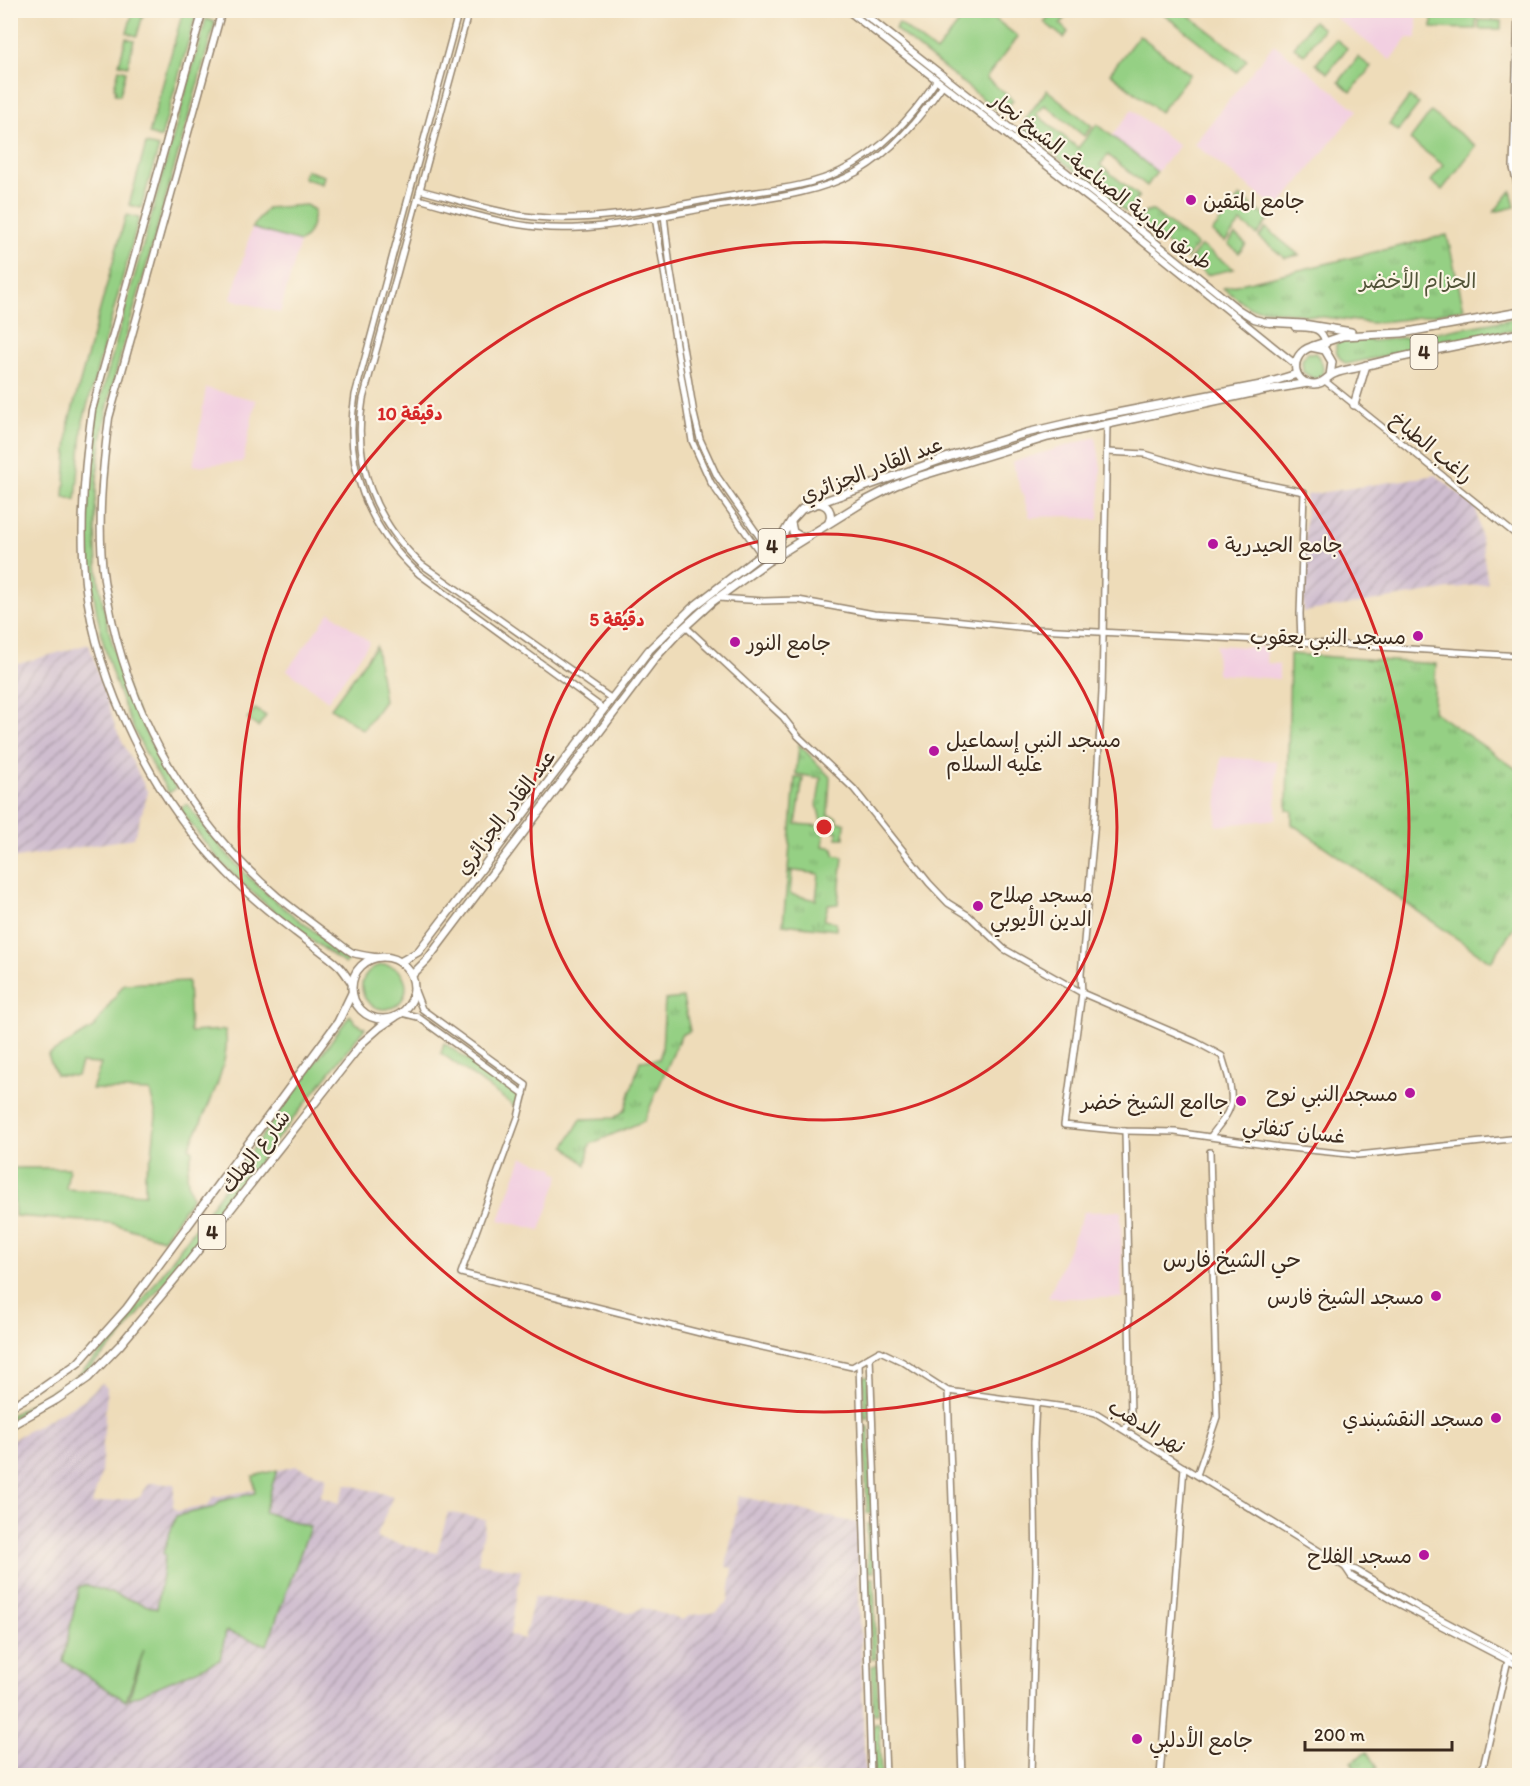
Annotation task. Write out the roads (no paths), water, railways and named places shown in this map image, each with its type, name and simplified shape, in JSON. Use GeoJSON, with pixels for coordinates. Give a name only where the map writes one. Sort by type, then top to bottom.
{"type":"FeatureCollection","features":[{"type":"Feature","properties":{"kind":"highway","name":"4"},"geometry":{"type":"LineString","coordinates":[[1359,334],[1402,333],[1520,312]]}},
{"type":"Feature","properties":{"kind":"highway"},"geometry":{"type":"LineString","coordinates":[[1266,322],[1313,325],[1359,334]]}},
{"type":"Feature","properties":{"kind":"highway","name":"4"},"geometry":{"type":"LineString","coordinates":[[1327,379],[1366,366],[1520,333]]}},
{"type":"Feature","properties":{"kind":"highway"},"geometry":{"type":"LineString","coordinates":[[1311,347],[1321,348],[1328,353],[1332,362],[1327,379],[1316,384],[1308,383],[1297,374],[1296,364],[1299,355],[1311,347],[1326,340],[1359,334]]}},
{"type":"Feature","properties":{"kind":"highway"},"geometry":{"type":"LineString","coordinates":[[1354,405],[1366,366]]}},
{"type":"Feature","properties":{"kind":"highway","name":"عبد القادر الجزائري"},"geometry":{"type":"LineString","coordinates":[[400,962],[418,952],[649,650],[683,615],[778,541],[802,509],[957,454],[1026,433],[1262,385],[1297,374]]}},
{"type":"Feature","properties":{"kind":"highway","name":"عبد القادر الجزائري"},"geometry":{"type":"LineString","coordinates":[[412,975],[428,960],[656,657],[685,626],[718,598],[803,538],[865,501],[914,478],[1048,437],[1308,383]]}},
{"type":"Feature","properties":{"kind":"highway"},"geometry":{"type":"LineString","coordinates":[[817,503],[829,509],[831,518],[829,522]]}},
{"type":"Feature","properties":{"kind":"highway"},"geometry":{"type":"LineString","coordinates":[[791,521],[793,532],[803,538]]}},
{"type":"Feature","properties":{"kind":"highway"},"geometry":{"type":"LineString","coordinates":[[375,957],[390,957],[400,962],[412,975],[415,990],[408,1007],[395,1017],[377,1019],[368,1016],[360,1010],[352,993],[352,984],[360,967],[375,957]]}},
{"type":"Feature","properties":{"kind":"highway","name":"شارع الهلك"},"geometry":{"type":"LineString","coordinates":[[10,1407],[78,1363],[127,1308],[332,1031],[348,1005],[352,993]]}},
{"type":"Feature","properties":{"kind":"highway","name":"شارع الهلك"},"geometry":{"type":"LineString","coordinates":[[10,1426],[56,1400],[88,1378],[120,1345],[363,1042],[395,1017]]}},
{"type":"Feature","properties":{"kind":"main road"},"geometry":{"type":"LineString","coordinates":[[203,10],[92,410],[84,466],[85,580],[100,656],[118,704],[136,743],[177,814],[199,844],[234,880],[272,914],[339,966],[352,984]]}},
{"type":"Feature","properties":{"kind":"main road"},"geometry":{"type":"LineString","coordinates":[[222,10],[109,418],[102,467],[100,507],[104,580],[118,646],[132,688],[163,755],[185,793],[213,831],[261,882],[305,919],[353,952],[375,957]]}},
{"type":"Feature","properties":{"kind":"main road"},"geometry":{"type":"LineString","coordinates":[[846,10],[942,86],[1001,129],[1296,364]]}},
{"type":"Feature","properties":{"kind":"main road","name":"طريق المدينة الصناعية- الشيخ نجار"},"geometry":{"type":"LineString","coordinates":[[859,10],[1238,309],[1248,316],[1266,322],[1318,330],[1323,333],[1326,340]]}},
{"type":"Feature","properties":{"kind":"main road"},"geometry":{"type":"LineString","coordinates":[[1326,340],[1328,353]]}},
{"type":"Feature","properties":{"kind":"street"},"geometry":{"type":"LineString","coordinates":[[459,10],[355,395],[352,420],[357,475],[363,497],[374,519],[393,548],[419,574],[604,709]]}},
{"type":"Feature","properties":{"kind":"street"},"geometry":{"type":"LineString","coordinates":[[469,10],[363,399],[360,436],[368,486],[384,519],[409,552],[436,576],[612,699]]}},
{"type":"Feature","properties":{"kind":"street"},"geometry":{"type":"LineString","coordinates":[[1518,10],[1513,168],[1520,196]]}},
{"type":"Feature","properties":{"kind":"street"},"geometry":{"type":"LineString","coordinates":[[420,190],[522,215],[574,218],[814,181],[840,172],[882,145],[900,129],[936,81]]}},
{"type":"Feature","properties":{"kind":"street"},"geometry":{"type":"LineString","coordinates":[[417,199],[535,227],[572,228],[655,217],[817,188],[840,180],[868,165],[904,134],[942,86]]}},
{"type":"Feature","properties":{"kind":"street"},"geometry":{"type":"LineString","coordinates":[[900,129],[904,134]]}},
{"type":"Feature","properties":{"kind":"street"},"geometry":{"type":"LineString","coordinates":[[774,188],[775,196]]}},
{"type":"Feature","properties":{"kind":"street"},"geometry":{"type":"LineString","coordinates":[[694,201],[695,210]]}},
{"type":"Feature","properties":{"kind":"street"},"geometry":{"type":"LineString","coordinates":[[617,213],[618,223]]}},
{"type":"Feature","properties":{"kind":"street"},"geometry":{"type":"LineString","coordinates":[[664,215],[697,428],[704,450],[719,480],[768,549]]}},
{"type":"Feature","properties":{"kind":"street"},"geometry":{"type":"LineString","coordinates":[[655,217],[692,441],[700,463],[712,485],[761,554]]}},
{"type":"Feature","properties":{"kind":"street"},"geometry":{"type":"LineString","coordinates":[[670,314],[678,313]]}},
{"type":"Feature","properties":{"kind":"street"},"geometry":{"type":"LineString","coordinates":[[375,320],[383,322]]}},
{"type":"Feature","properties":{"kind":"street","name":"راغب الطباخ"},"geometry":{"type":"LineString","coordinates":[[1327,379],[1354,405],[1520,538]]}},
{"type":"Feature","properties":{"kind":"street"},"geometry":{"type":"LineString","coordinates":[[1082,993],[1081,974],[1095,823],[1102,692],[1107,424]]}},
{"type":"Feature","properties":{"kind":"street"},"geometry":{"type":"LineString","coordinates":[[1107,452],[1145,454],[1206,472],[1304,492],[1301,642]]}},
{"type":"Feature","properties":{"kind":"street"},"geometry":{"type":"LineString","coordinates":[[712,485],[719,480]]}},
{"type":"Feature","properties":{"kind":"street"},"geometry":{"type":"LineString","coordinates":[[718,598],[764,601],[798,600],[882,615],[1038,629],[1520,656]]}},
{"type":"Feature","properties":{"kind":"street"},"geometry":{"type":"LineString","coordinates":[[685,626],[783,717],[798,736],[855,789],[928,883],[948,903],[969,916],[1004,949],[1082,993],[1196,1042],[1222,1056],[1230,1086],[1231,1103],[1211,1136]]}},
{"type":"Feature","properties":{"kind":"street"},"geometry":{"type":"LineString","coordinates":[[415,990],[422,1009],[526,1085],[518,1117],[461,1273],[708,1335],[852,1367],[870,1357],[886,1776]]}},
{"type":"Feature","properties":{"kind":"street","name":"غسان كنفاتي"},"geometry":{"type":"LineString","coordinates":[[1082,993],[1064,1125],[1125,1131],[1175,1132],[1280,1147],[1359,1155],[1520,1138]]}},
{"type":"Feature","properties":{"kind":"street"},"geometry":{"type":"LineString","coordinates":[[402,1013],[417,1017],[524,1094]]}},
{"type":"Feature","properties":{"kind":"street"},"geometry":{"type":"LineString","coordinates":[[1125,1131],[1131,1416],[1125,1430]]}},
{"type":"Feature","properties":{"kind":"street"},"geometry":{"type":"LineString","coordinates":[[1197,1475],[1217,1417],[1210,1152]]}},
{"type":"Feature","properties":{"kind":"street","name":"نهر الدهب"},"geometry":{"type":"LineString","coordinates":[[870,1357],[880,1351],[903,1362],[948,1391],[1096,1413],[1345,1567],[1356,1570],[1520,1667]]}},
{"type":"Feature","properties":{"kind":"street"},"geometry":{"type":"LineString","coordinates":[[859,1364],[871,1776]]}},
{"type":"Feature","properties":{"kind":"street"},"geometry":{"type":"LineString","coordinates":[[948,1391],[962,1776]]}},
{"type":"Feature","properties":{"kind":"street"},"geometry":{"type":"LineString","coordinates":[[1031,1776],[1036,1569],[1034,1443],[1036,1403]]}},
{"type":"Feature","properties":{"kind":"street"},"geometry":{"type":"LineString","coordinates":[[861,1421],[873,1421]]}},
{"type":"Feature","properties":{"kind":"street"},"geometry":{"type":"LineString","coordinates":[[1160,1776],[1184,1467]]}},
{"type":"Feature","properties":{"kind":"street"},"geometry":{"type":"LineString","coordinates":[[864,1517],[876,1517]]}},
{"type":"Feature","properties":{"kind":"street"},"geometry":{"type":"LineString","coordinates":[[1481,1776],[1508,1658]]}},
{"type":"Feature","properties":{"kind":"street","name":"نهر الدهب"},"geometry":{"type":"LineString","coordinates":[[1508,1658],[1520,1661]]}},
{"type":"Feature","properties":{"kind":"street"},"geometry":{"type":"LineString","coordinates":[[868,1660],[881,1660]]}},
{"type":"Feature","properties":{"kind":"street"},"geometry":{"type":"LineString","coordinates":[[869,1718],[884,1717]]}},
{"type":"Feature","properties":{"kind":"place","name":"جامع المتقين"},"geometry":{"type":"Point","coordinates":[1191,200]}},
{"type":"Feature","properties":{"kind":"place","name":"جامع الحيدرية"},"geometry":{"type":"Point","coordinates":[1213,544]}},
{"type":"Feature","properties":{"kind":"place","name":"مسجد النبي يعقوب"},"geometry":{"type":"Point","coordinates":[1418,636]}},
{"type":"Feature","properties":{"kind":"place","name":"جامع النور"},"geometry":{"type":"Point","coordinates":[735,642]}},
{"type":"Feature","properties":{"kind":"place","name":"مسجد النبي إسماعيل عليه السلام"},"geometry":{"type":"Point","coordinates":[934,751]}},
{"type":"Feature","properties":{"kind":"place","name":"مسجد صلاح الدين الأيوبي"},"geometry":{"type":"Point","coordinates":[978,906]}},
{"type":"Feature","properties":{"kind":"place","name":"مسجد النبي نوح"},"geometry":{"type":"Point","coordinates":[1410,1093]}},
{"type":"Feature","properties":{"kind":"place","name":"جاامع الشيخ خضر"},"geometry":{"type":"Point","coordinates":[1241,1101]}},
{"type":"Feature","properties":{"kind":"place","name":"مسجد الشيخ فارس"},"geometry":{"type":"Point","coordinates":[1436,1296]}},
{"type":"Feature","properties":{"kind":"place","name":"مسجد النقشبندي"},"geometry":{"type":"Point","coordinates":[1496,1418]}},
{"type":"Feature","properties":{"kind":"place","name":"مسجد الفلاح"},"geometry":{"type":"Point","coordinates":[1424,1555]}},
{"type":"Feature","properties":{"kind":"place","name":"جامع الأدلبي"},"geometry":{"type":"Point","coordinates":[1137,1739]}},
{"type":"Feature","properties":{"kind":"district","name":"حي الشيخ فارس"},"geometry":{"type":"Point","coordinates":[1232,1259]}},
{"type":"Feature","properties":{"kind":"park label","name":"الحزام الأخضر"},"geometry":{"type":"Point","coordinates":[1418,280]}}]}
